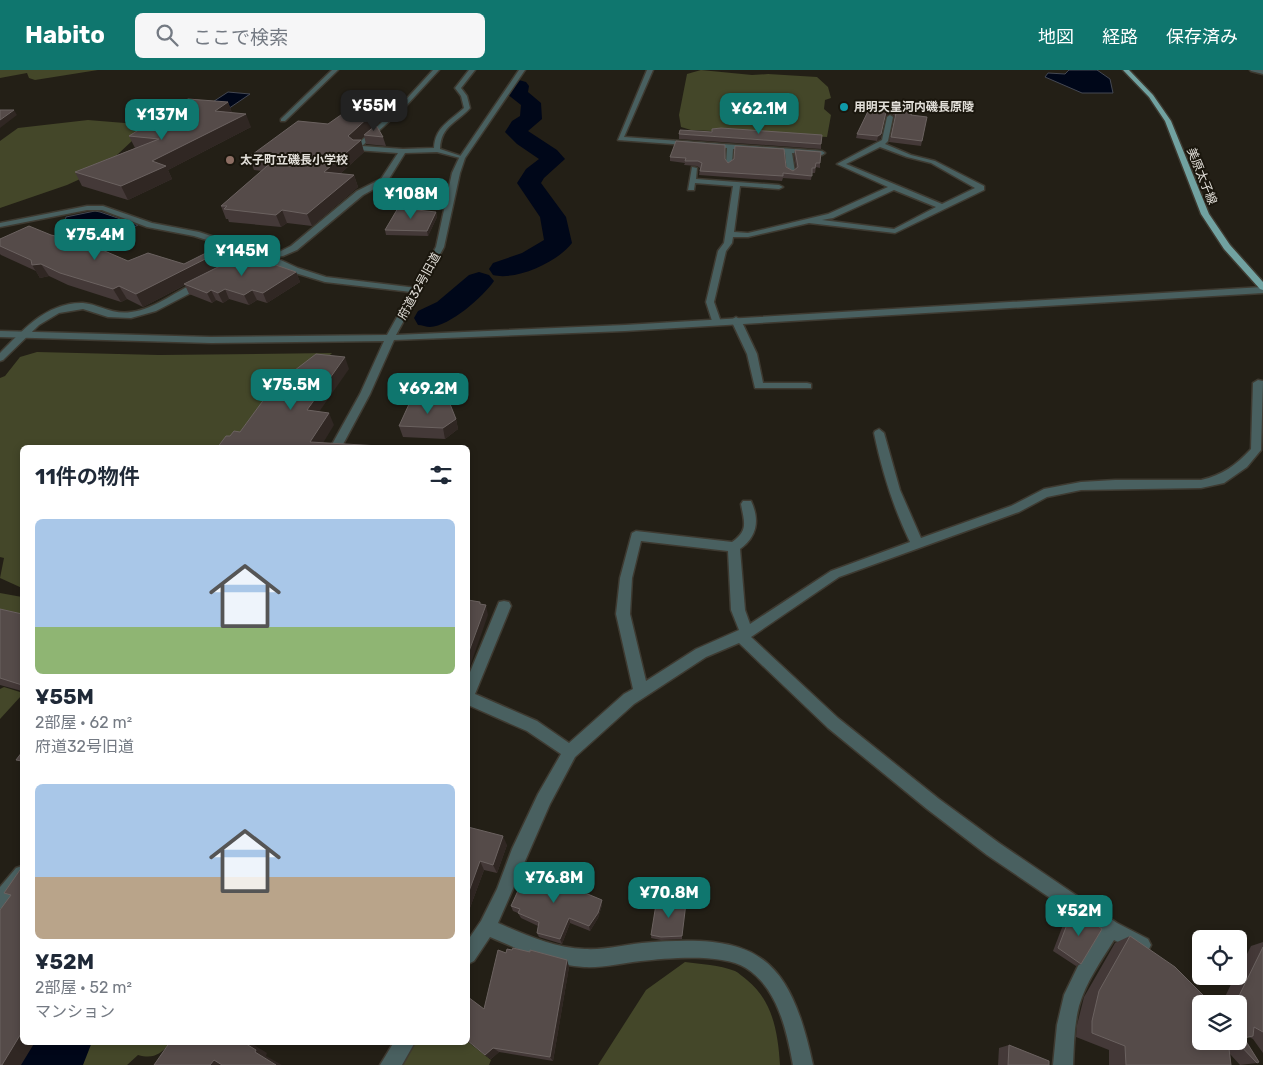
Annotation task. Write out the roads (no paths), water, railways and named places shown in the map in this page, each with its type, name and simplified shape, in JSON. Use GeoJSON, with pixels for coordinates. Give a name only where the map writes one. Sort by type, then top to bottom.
{"type":"FeatureCollection","features":[{"type":"Feature","properties":{"kind":"main road","name":"美原太子線"},"geometry":{"type":"LineString","coordinates":[[1126,70],[1151,96],[1168,121],[1205,214],[1227,247],[1263,288]]}},
{"type":"Feature","properties":{"kind":"street"},"geometry":{"type":"LineString","coordinates":[[284,120],[335,70]]}},
{"type":"Feature","properties":{"kind":"street"},"geometry":{"type":"LineString","coordinates":[[436,70],[402,106],[356,148],[403,151],[437,150],[462,158]]}},
{"type":"Feature","properties":{"kind":"street"},"geometry":{"type":"LineString","coordinates":[[437,150],[439,134],[445,125],[467,108],[466,99],[458,88],[472,70]]}},
{"type":"Feature","properties":{"kind":"street","name":"府道32号旧道"},"geometry":{"type":"LineString","coordinates":[[337,445],[365,394],[391,336],[440,247],[456,173],[462,158],[522,70]]}},
{"type":"Feature","properties":{"kind":"street"},"geometry":{"type":"LineString","coordinates":[[650,70],[620,139],[684,147],[730,147],[822,153]]}},
{"type":"Feature","properties":{"kind":"street"},"geometry":{"type":"LineString","coordinates":[[1253,70],[1263,72]]}},
{"type":"Feature","properties":{"kind":"street"},"geometry":{"type":"LineString","coordinates":[[890,117],[885,141],[840,164],[942,207]]}},
{"type":"Feature","properties":{"kind":"street"},"geometry":{"type":"LineString","coordinates":[[810,221],[896,231],[981,188],[933,162],[909,156],[880,145]]}},
{"type":"Feature","properties":{"kind":"street"},"geometry":{"type":"LineString","coordinates":[[729,164],[730,147]]}},
{"type":"Feature","properties":{"kind":"street"},"geometry":{"type":"LineString","coordinates":[[232,266],[263,256],[280,254],[294,248],[360,193],[384,180],[403,151]]}},
{"type":"Feature","properties":{"kind":"street"},"geometry":{"type":"LineString","coordinates":[[788,151],[791,172]]}},
{"type":"Feature","properties":{"kind":"street"},"geometry":{"type":"LineString","coordinates":[[694,168],[691,185],[737,184],[779,187]]}},
{"type":"Feature","properties":{"kind":"street"},"geometry":{"type":"LineString","coordinates":[[716,322],[710,302],[722,251],[728,243],[737,184]]}},
{"type":"Feature","properties":{"kind":"street"},"geometry":{"type":"LineString","coordinates":[[730,234],[748,235],[830,216],[894,187]]}},
{"type":"Feature","properties":{"kind":"street"},"geometry":{"type":"LineString","coordinates":[[0,225],[97,207],[150,225],[196,234],[325,279],[417,291]]}},
{"type":"Feature","properties":{"kind":"street"},"geometry":{"type":"LineString","coordinates":[[0,358],[23,335],[45,317],[56,311],[83,306],[108,314],[131,315],[153,309],[207,280]]}},
{"type":"Feature","properties":{"kind":"street"},"geometry":{"type":"LineString","coordinates":[[0,334],[240,340],[391,336],[716,322],[1263,288]]}},
{"type":"Feature","properties":{"kind":"street"},"geometry":{"type":"LineString","coordinates":[[736,320],[752,354],[759,386],[807,386]]}},
{"type":"Feature","properties":{"kind":"street"},"geometry":{"type":"LineString","coordinates":[[470,952],[487,927],[504,893],[521,847],[544,799],[570,752],[629,699],[701,653],[744,634],[835,574],[1015,509],[1044,493],[1081,486],[1201,484],[1220,480],[1244,464],[1256,450],[1258,383],[1263,384]]}},
{"type":"Feature","properties":{"kind":"street"},"geometry":{"type":"LineString","coordinates":[[879,433],[886,465],[907,524],[918,545]]}},
{"type":"Feature","properties":{"kind":"street"},"geometry":{"type":"LineString","coordinates":[[641,691],[623,614],[626,578],[636,536],[734,547],[747,538],[751,531],[747,504]]}},
{"type":"Feature","properties":{"kind":"street"},"geometry":{"type":"LineString","coordinates":[[734,547],[738,610],[744,634],[833,723],[880,763],[993,849],[1111,930],[1146,948],[1153,954]]}},
{"type":"Feature","properties":{"kind":"street"},"geometry":{"type":"LineString","coordinates":[[470,688],[504,606]]}},
{"type":"Feature","properties":{"kind":"street"},"geometry":{"type":"LineString","coordinates":[[470,699],[532,726],[570,752]]}},
{"type":"Feature","properties":{"kind":"street"},"geometry":{"type":"LineString","coordinates":[[0,900],[20,876]]}},
{"type":"Feature","properties":{"kind":"street"},"geometry":{"type":"LineString","coordinates":[[487,927],[546,950],[580,958],[660,951],[711,951],[739,956],[753,962],[769,975],[785,1004],[803,1065]]}},
{"type":"Feature","properties":{"kind":"street"},"geometry":{"type":"LineString","coordinates":[[1063,1065],[1067,1017],[1085,970],[1111,930]]}},
{"type":"Feature","properties":{"kind":"street"},"geometry":{"type":"LineString","coordinates":[[390,1065],[404,1045]]}},
{"type":"Feature","properties":{"kind":"water"},"geometry":{"type":"Polygon","coordinates":[[[1069,70],[1097,70],[1110,79],[1113,93],[1082,93],[1045,77],[1048,73],[1065,74],[1069,70]]]}},
{"type":"Feature","properties":{"kind":"water"},"geometry":{"type":"Polygon","coordinates":[[[228,92],[250,94],[225,111],[202,109],[228,92]]]}},
{"type":"Feature","properties":{"kind":"water"},"geometry":{"type":"Polygon","coordinates":[[[95,211],[138,225],[108,240],[96,242],[65,221],[66,217],[95,211]]]}},
{"type":"Feature","properties":{"kind":"waterway"},"geometry":{"type":"LineString","coordinates":[[503,269],[539,256],[558,243],[553,217],[529,183],[534,174],[553,159],[544,151],[524,140],[516,132],[520,126],[531,119],[531,103],[517,94],[519,86]]}},
{"type":"Feature","properties":{"kind":"waterway"},"geometry":{"type":"LineString","coordinates":[[429,318],[448,308],[479,281]]}},
{"type":"Feature","properties":{"kind":"waterway"},"geometry":{"type":"LineString","coordinates":[[43,1065],[58,1045]]}},
{"type":"Feature","properties":{"kind":"place","name":"用明天皇河内磯長原陵"},"geometry":{"type":"Point","coordinates":[844,107]}},
{"type":"Feature","properties":{"kind":"place","name":"太子町立磯長小学校"},"geometry":{"type":"Point","coordinates":[230,160]}}]}
